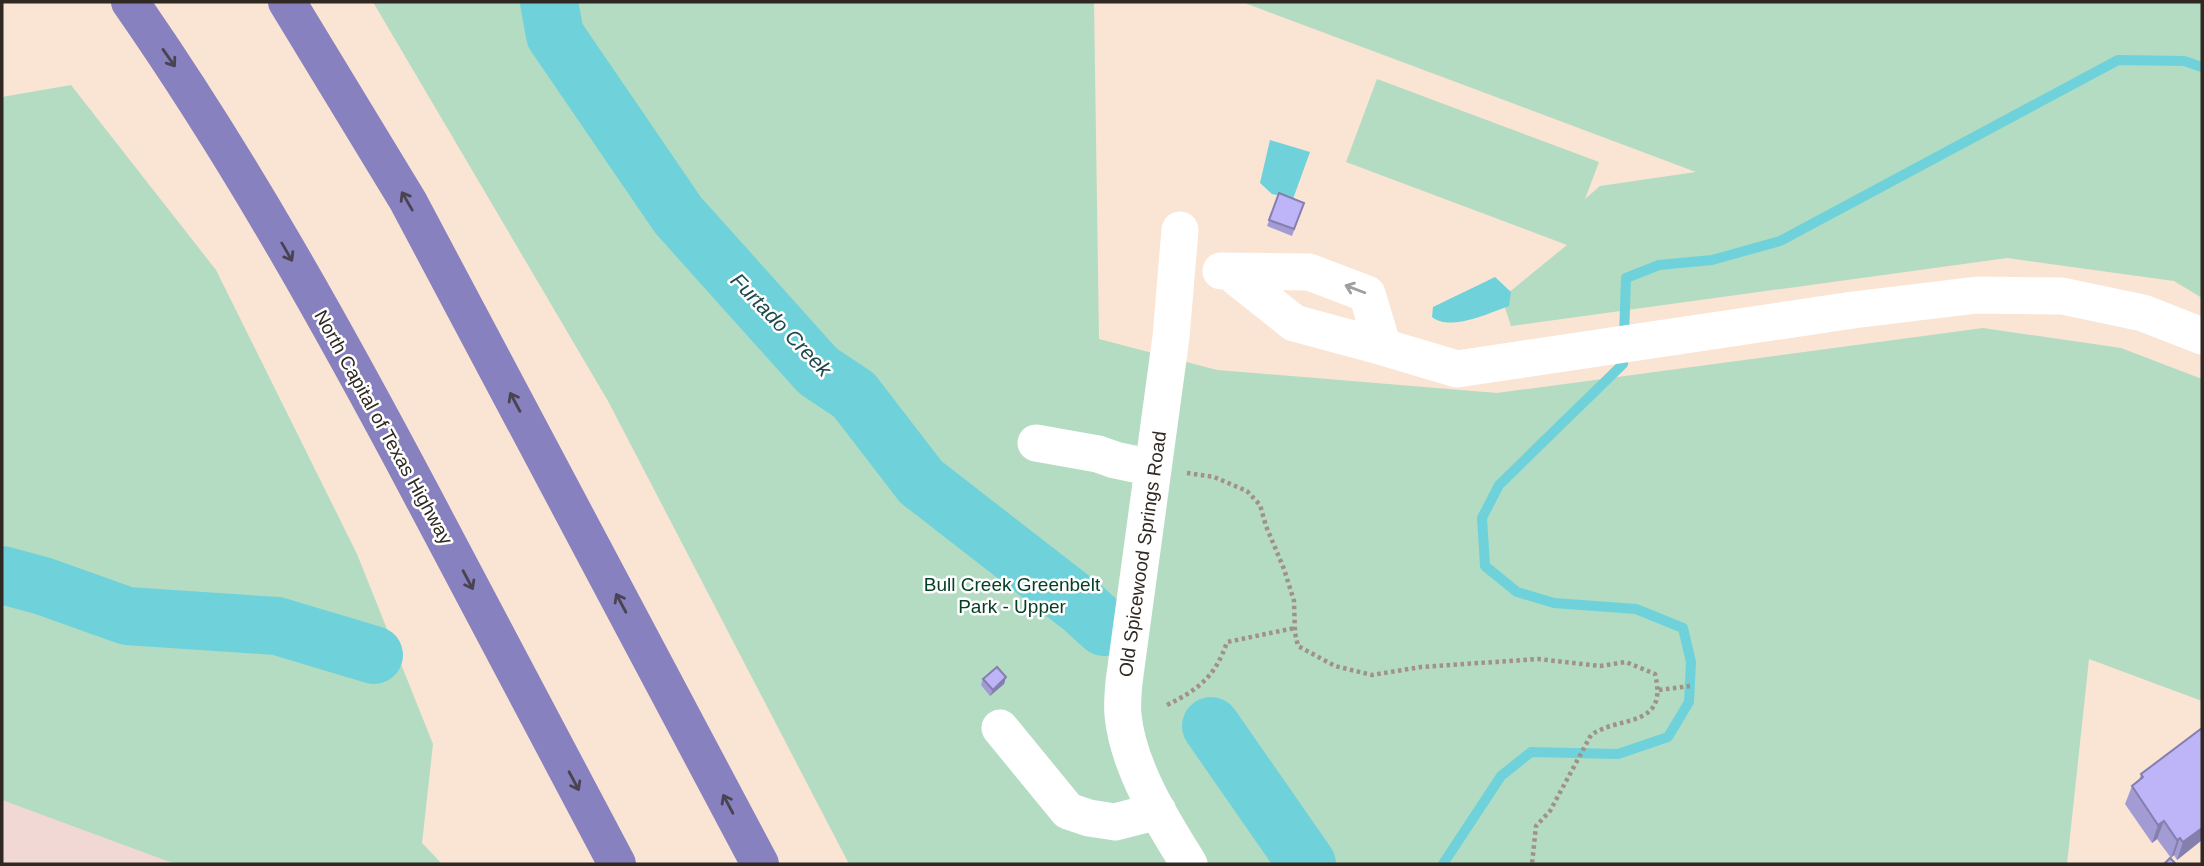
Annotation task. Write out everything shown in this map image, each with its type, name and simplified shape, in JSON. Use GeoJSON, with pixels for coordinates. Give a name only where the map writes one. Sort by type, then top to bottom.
{"type":"FeatureCollection","features":[{"type":"Feature","properties":{"kind":"highway","name":"North Capital of Texas Highway"},"geometry":{"type":"LineString","coordinates":[[130,2],[175,67],[259,203],[355,368],[617,864]]}},
{"type":"Feature","properties":{"kind":"highway"},"geometry":{"type":"LineString","coordinates":[[287,2],[408,201],[760,864]]}},
{"type":"Feature","properties":{"kind":"street","name":"Old Spicewood Springs Road"},"geometry":{"type":"LineString","coordinates":[[1189,864],[1158,811],[1130,749],[1123,715],[1124,682],[1171,337],[1179,247],[1230,272]]}},
{"type":"Feature","properties":{"kind":"street"},"geometry":{"type":"LineString","coordinates":[[1230,272],[1294,323],[1457,369],[1853,310],[1977,295],[2062,296],[2143,313],[2202,336]]}},
{"type":"Feature","properties":{"kind":"street"},"geometry":{"type":"LineString","coordinates":[[1230,272],[1309,272],[1367,294],[1383,347]]}},
{"type":"Feature","properties":{"kind":"street"},"geometry":{"type":"LineString","coordinates":[[1036,443],[1098,454],[1153,468]]}},
{"type":"Feature","properties":{"kind":"street"},"geometry":{"type":"LineString","coordinates":[[1000,728],[1068,811],[1115,822],[1158,811]]}},
{"type":"Feature","properties":{"kind":"path"},"geometry":{"type":"LineString","coordinates":[[1153,468],[1214,477],[1247,491],[1260,505],[1294,601],[1298,646],[1335,666],[1372,675],[1421,667],[1538,659],[1600,666],[1626,662],[1655,674],[1659,690],[1652,708],[1637,720],[1601,728],[1591,735],[1550,811],[1536,826],[1532,864]]}},
{"type":"Feature","properties":{"kind":"path"},"geometry":{"type":"LineString","coordinates":[[1167,705],[1195,691],[1212,674],[1222,658],[1227,642],[1295,628]]}},
{"type":"Feature","properties":{"kind":"path"},"geometry":{"type":"LineString","coordinates":[[1659,690],[1690,686]]}},
{"type":"Feature","properties":{"kind":"shaded area"},"geometry":{"type":"Polygon","coordinates":[[[2,800],[175,864],[2,864],[2,800]]]}},
{"type":"Feature","properties":{"kind":"green space","name":"Bull Creek Greenbelt Park - Upper"},"geometry":{"type":"Polygon","coordinates":[[[373,2],[1094,2],[1099,339],[1217,370],[1497,393],[1983,328],[2121,348],[2202,379],[2202,701],[2089,659],[2067,864],[849,864],[608,401],[373,2]]]}},
{"type":"Feature","properties":{"kind":"green space"},"geometry":{"type":"Polygon","coordinates":[[[1242,2],[2202,2],[2202,298],[2174,281],[2007,258],[1511,326],[1502,298],[1567,245],[1346,162],[1377,79],[1599,162],[1585,199],[1600,186],[1696,172],[1242,2]]]}},
{"type":"Feature","properties":{"kind":"green space"},"geometry":{"type":"Polygon","coordinates":[[[71,85],[216,270],[357,554],[433,744],[422,843],[442,864],[175,864],[2,800],[2,97],[71,85]]]}},
{"type":"Feature","properties":{"kind":"water"},"geometry":{"type":"Polygon","coordinates":[[[1270,140],[1310,152],[1293,199],[1272,194],[1260,183],[1270,140]]]}},
{"type":"Feature","properties":{"kind":"water"},"geometry":{"type":"Polygon","coordinates":[[[1495,277],[1511,292],[1509,306],[1459,322],[1449,323],[1432,317],[1433,307],[1495,277]]]}},
{"type":"Feature","properties":{"kind":"building"},"geometry":{"type":"Polygon","coordinates":[[[1279,193],[1304,203],[1294,229],[1269,220],[1279,193]]]}},
{"type":"Feature","properties":{"kind":"building"},"geometry":{"type":"Polygon","coordinates":[[[997,667],[1006,677],[993,690],[983,679],[997,667]]]}},
{"type":"Feature","properties":{"kind":"building"},"geometry":{"type":"Polygon","coordinates":[[[2202,728],[2202,828],[2183,842],[2180,838],[2177,840],[2164,821],[2158,825],[2132,786],[2143,777],[2141,774],[2202,728]]]}},
{"type":"Feature","properties":{"kind":"building"},"geometry":{"type":"Polygon","coordinates":[[[2170,858],[2176,864],[2164,864],[2170,858]]]}},
{"type":"Feature","properties":{"kind":"waterway","name":"Furtado Creek"},"geometry":{"type":"LineString","coordinates":[[549,2],[555,35],[678,215],[818,371],[854,395],[921,482],[1104,627]]}},
{"type":"Feature","properties":{"kind":"waterway"},"geometry":{"type":"LineString","coordinates":[[1624,336],[1626,278],[1659,265],[1712,260],[1780,241],[2118,60],[2184,61],[2202,67]]}},
{"type":"Feature","properties":{"kind":"waterway"},"geometry":{"type":"LineString","coordinates":[[1443,864],[1501,776],[1531,752],[1618,754],[1668,737],[1689,702],[1691,662],[1683,628],[1636,609],[1554,603],[1517,592],[1485,566],[1482,518],[1499,485],[1623,364],[1624,351]]}},
{"type":"Feature","properties":{"kind":"waterway"},"geometry":{"type":"LineString","coordinates":[[2,575],[43,586],[127,616],[277,626],[374,655]]}},
{"type":"Feature","properties":{"kind":"waterway","name":"Furtado Creek"},"geometry":{"type":"LineString","coordinates":[[1211,726],[1307,864]]}}]}
